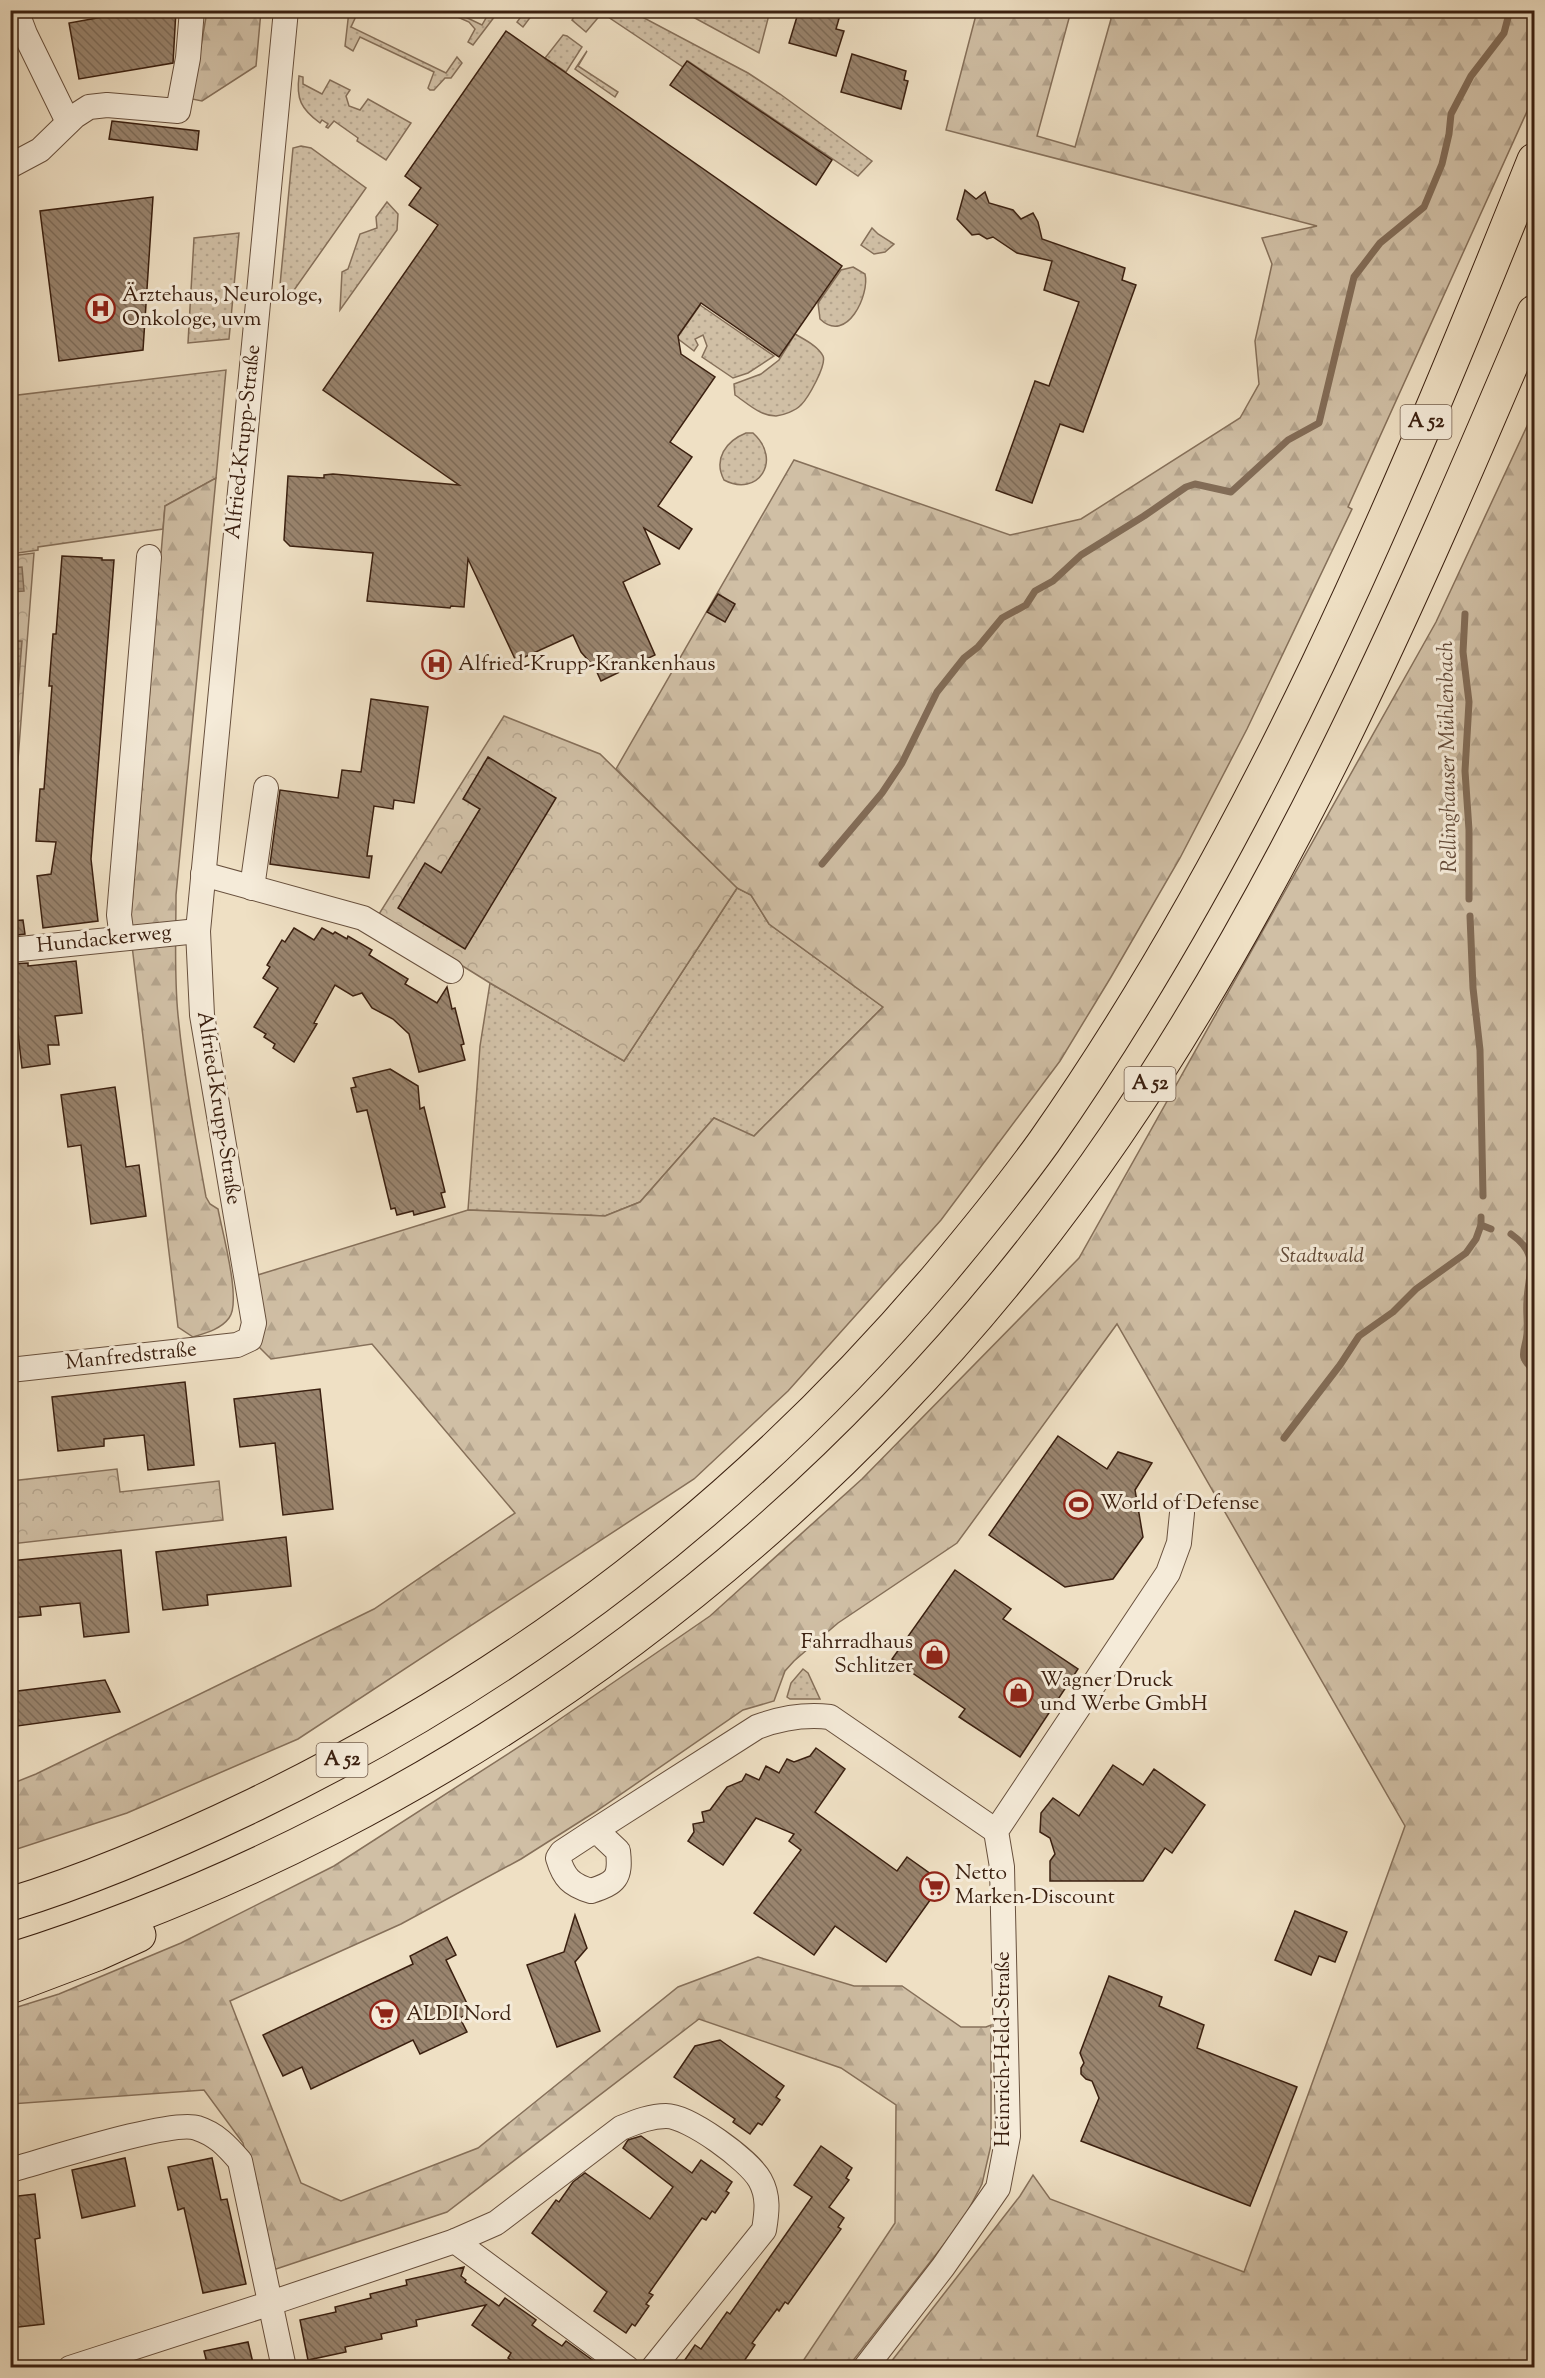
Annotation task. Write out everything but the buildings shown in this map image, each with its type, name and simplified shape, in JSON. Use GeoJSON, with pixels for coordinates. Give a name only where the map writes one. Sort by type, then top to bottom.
{"type":"FeatureCollection","features":[{"type":"Feature","properties":{"kind":"highway","name":"A 52"},"geometry":{"type":"LineString","coordinates":[[10,1904],[26,1895],[177,1841],[292,1786],[407,1725],[528,1648],[619,1582],[724,1496],[791,1435],[906,1313],[1002,1198],[1044,1142],[1173,940],[1213,868],[1304,691],[1366,559],[1474,310],[1534,160]]}},
{"type":"Feature","properties":{"kind":"highway","name":"A 52"},"geometry":{"type":"LineString","coordinates":[[10,1960],[95,1931],[219,1881],[366,1809],[491,1737],[551,1698],[640,1634],[725,1567],[819,1483],[914,1387],[1001,1289],[1075,1194],[1141,1098],[1210,987],[1321,783],[1391,637],[1534,312]]}},
{"type":"Feature","properties":{"kind":"highway"},"geometry":{"type":"LineString","coordinates":[[10,1987],[137,1937],[169,1918],[219,1881]]}},
{"type":"Feature","properties":{"kind":"street"},"geometry":{"type":"LineString","coordinates":[[16,10],[25,34],[68,122]]}},
{"type":"Feature","properties":{"kind":"street"},"geometry":{"type":"LineString","coordinates":[[10,166],[40,150],[82,111],[99,105],[178,111],[189,58],[192,10]]}},
{"type":"Feature","properties":{"kind":"street","name":"Alfried-Krupp-Straße"},"geometry":{"type":"LineString","coordinates":[[250,1339],[254,1323],[202,1015],[198,931],[251,363],[268,220],[286,10]]}},
{"type":"Feature","properties":{"kind":"street"},"geometry":{"type":"LineString","coordinates":[[122,938],[119,915],[149,557]]}},
{"type":"Feature","properties":{"kind":"street"},"geometry":{"type":"LineString","coordinates":[[252,888],[266,788]]}},
{"type":"Feature","properties":{"kind":"street"},"geometry":{"type":"LineString","coordinates":[[202,874],[363,918],[451,971]]}},
{"type":"Feature","properties":{"kind":"street","name":"Hundackerweg"},"geometry":{"type":"LineString","coordinates":[[10,950],[198,931]]}},
{"type":"Feature","properties":{"kind":"street","name":"Manfredstraße"},"geometry":{"type":"LineString","coordinates":[[10,1370],[237,1345],[250,1339]]}},
{"type":"Feature","properties":{"kind":"street"},"geometry":{"type":"LineString","coordinates":[[591,1833],[757,1727],[776,1720],[813,1715],[830,1717],[848,1728],[996,1831],[1168,1573],[1179,1543],[1182,1513]]}},
{"type":"Feature","properties":{"kind":"street","name":"Heinrich-Held-Straße"},"geometry":{"type":"LineString","coordinates":[[865,2367],[943,2267],[998,2188],[1008,2136],[1002,1867],[996,1831]]}},
{"type":"Feature","properties":{"kind":"street"},"geometry":{"type":"LineString","coordinates":[[70,2367],[455,2241],[496,2223],[621,2128],[640,2120],[668,2116],[692,2124],[746,2163],[761,2181],[768,2206],[764,2230],[653,2367]]}},
{"type":"Feature","properties":{"kind":"street"},"geometry":{"type":"LineString","coordinates":[[10,2170],[164,2128],[195,2127],[221,2139],[240,2161],[284,2367]]}},
{"type":"Feature","properties":{"kind":"street"},"geometry":{"type":"LineString","coordinates":[[455,2241],[627,2367]]}},
{"type":"Feature","properties":{"kind":"green space"},"geometry":{"type":"Polygon","coordinates":[[[207,11],[261,11],[256,66],[202,101],[192,99],[207,11]]]}},
{"type":"Feature","properties":{"kind":"green space"},"geometry":{"type":"Polygon","coordinates":[[[349,11],[358,12],[351,27],[446,73],[457,57],[462,63],[451,78],[445,78],[434,90],[430,90],[428,88],[434,72],[360,37],[353,51],[345,46],[349,11]]]}},
{"type":"Feature","properties":{"kind":"green space"},"geometry":{"type":"Polygon","coordinates":[[[444,11],[453,11],[482,25],[490,11],[494,11],[495,16],[473,45],[468,42],[475,29],[469,22],[444,11]]]}},
{"type":"Feature","properties":{"kind":"green space"},"geometry":{"type":"Polygon","coordinates":[[[525,11],[535,11],[523,27],[517,22],[525,11]]]}},
{"type":"Feature","properties":{"kind":"green space"},"geometry":{"type":"Polygon","coordinates":[[[578,11],[631,11],[748,73],[872,161],[858,176],[688,61],[683,67],[602,13],[586,32],[572,20],[578,11]]]}},
{"type":"Feature","properties":{"kind":"green space"},"geometry":{"type":"Polygon","coordinates":[[[682,11],[770,11],[759,53],[682,11]]]}},
{"type":"Feature","properties":{"kind":"green space"},"geometry":{"type":"Polygon","coordinates":[[[977,11],[1071,11],[1037,136],[1075,147],[1111,19],[1107,11],[1534,11],[1534,96],[1348,507],[1352,509],[1247,729],[1180,858],[1060,1061],[941,1220],[788,1391],[694,1479],[298,1739],[127,1813],[11,1851],[11,1784],[36,1774],[374,1609],[515,1513],[372,1344],[271,1359],[251,1339],[248,1278],[468,1210],[605,1216],[640,1202],[714,1118],[754,1136],[883,1007],[769,924],[751,895],[737,888],[616,769],[794,460],[1010,535],[1081,519],[1240,418],[1259,384],[1255,341],[1272,264],[1262,238],[1317,226],[946,130],[977,11]]]}},
{"type":"Feature","properties":{"kind":"green space"},"geometry":{"type":"Polygon","coordinates":[[[563,35],[582,47],[566,72],[545,58],[563,35]]]}},
{"type":"Feature","properties":{"kind":"green space"},"geometry":{"type":"Polygon","coordinates":[[[587,51],[578,66],[618,92],[615,97],[575,69],[587,51]]]}},
{"type":"Feature","properties":{"kind":"green space"},"geometry":{"type":"Polygon","coordinates":[[[299,76],[303,77],[303,84],[322,94],[330,80],[350,90],[346,96],[349,106],[360,110],[368,99],[411,123],[386,160],[357,141],[358,138],[334,121],[328,128],[326,127],[328,124],[322,120],[320,123],[308,113],[299,97],[299,76]]]}},
{"type":"Feature","properties":{"kind":"green space"},"geometry":{"type":"Polygon","coordinates":[[[301,146],[311,148],[366,188],[292,293],[280,285],[293,148],[301,146]]]}},
{"type":"Feature","properties":{"kind":"green space"},"geometry":{"type":"Polygon","coordinates":[[[387,202],[398,214],[397,230],[340,310],[342,272],[348,269],[360,234],[377,228],[376,217],[387,202]]]}},
{"type":"Feature","properties":{"kind":"green space"},"geometry":{"type":"Polygon","coordinates":[[[872,228],[894,244],[885,252],[874,254],[861,245],[872,228]]]}},
{"type":"Feature","properties":{"kind":"green space"},"geometry":{"type":"Polygon","coordinates":[[[239,233],[229,339],[188,343],[194,238],[239,233]]]}},
{"type":"Feature","properties":{"kind":"green space"},"geometry":{"type":"Polygon","coordinates":[[[853,267],[865,274],[866,283],[860,304],[847,321],[839,326],[830,325],[820,319],[818,303],[841,270],[853,267]]]}},
{"type":"Feature","properties":{"kind":"green space"},"geometry":{"type":"Polygon","coordinates":[[[700,305],[774,356],[748,373],[733,378],[702,357],[707,346],[703,335],[695,339],[698,345],[694,351],[677,338],[700,305]]]}},
{"type":"Feature","properties":{"kind":"green space"},"geometry":{"type":"Polygon","coordinates":[[[795,334],[811,343],[823,356],[816,381],[801,405],[786,414],[776,416],[765,414],[735,395],[734,384],[761,374],[779,360],[795,334]]]}},
{"type":"Feature","properties":{"kind":"green space"},"geometry":{"type":"Polygon","coordinates":[[[226,370],[216,478],[165,506],[163,529],[38,547],[38,550],[11,554],[10,416],[16,415],[14,399],[10,396],[226,370]]]}},
{"type":"Feature","properties":{"kind":"green space","name":"Stadtwald"},"geometry":{"type":"Polygon","coordinates":[[[1534,411],[1534,2367],[887,2367],[1020,2196],[1033,2175],[1050,2199],[1244,2272],[1405,1826],[1117,1324],[957,1543],[838,1623],[785,1671],[774,1701],[743,1710],[595,1812],[521,1859],[401,1924],[230,2001],[301,2183],[341,2201],[478,2148],[678,1987],[758,1957],[854,1986],[902,1986],[961,2027],[991,2025],[991,2145],[982,2184],[963,2220],[848,2367],[799,2367],[895,2223],[896,2105],[841,2068],[699,2019],[447,2212],[273,2270],[243,2143],[204,2090],[11,2104],[11,2009],[59,1994],[181,1943],[334,1866],[531,1739],[710,1616],[862,1479],[1079,1258],[1436,622],[1534,411]]]}},
{"type":"Feature","properties":{"kind":"green space"},"geometry":{"type":"Polygon","coordinates":[[[746,433],[753,433],[762,444],[766,454],[766,464],[756,480],[747,484],[736,484],[724,480],[720,465],[721,458],[727,446],[746,433]]]}},
{"type":"Feature","properties":{"kind":"green space"},"geometry":{"type":"Polygon","coordinates":[[[216,478],[176,895],[176,970],[180,1038],[198,1152],[206,1197],[210,1204],[218,1209],[230,1266],[233,1297],[232,1310],[226,1322],[213,1330],[193,1337],[178,1327],[130,929],[165,506],[216,478]]]}},
{"type":"Feature","properties":{"kind":"green space"},"geometry":{"type":"Polygon","coordinates":[[[34,553],[11,850],[11,556],[34,553]]]}},
{"type":"Feature","properties":{"kind":"green space"},"geometry":{"type":"Polygon","coordinates":[[[504,716],[600,754],[737,888],[624,1061],[490,983],[379,914],[504,716]]]}},
{"type":"Feature","properties":{"kind":"green space"},"geometry":{"type":"Polygon","coordinates":[[[737,888],[751,895],[769,924],[883,1007],[753,1137],[714,1118],[640,1202],[605,1216],[468,1210],[480,1046],[490,983],[624,1061],[737,888]]]}},
{"type":"Feature","properties":{"kind":"green space"},"geometry":{"type":"Polygon","coordinates":[[[117,1469],[120,1492],[219,1481],[223,1520],[11,1544],[11,1481],[117,1469]]]}},
{"type":"Feature","properties":{"kind":"green space"},"geometry":{"type":"Polygon","coordinates":[[[803,1669],[808,1673],[820,1699],[790,1699],[787,1697],[791,1683],[803,1669]]]}},
{"type":"Feature","properties":{"kind":"water"},"geometry":{"type":"Polygon","coordinates":[[[22,567],[24,591],[11,592],[11,568],[22,567]]]}},
{"type":"Feature","properties":{"kind":"water"},"geometry":{"type":"Polygon","coordinates":[[[10,641],[22,641],[11,778],[10,641]]]}},
{"type":"Feature","properties":{"kind":"waterway"},"geometry":{"type":"LineString","coordinates":[[822,864],[882,793],[902,763],[937,692],[964,658],[978,647],[1002,618],[1026,605],[1035,591],[1053,581],[1081,555],[1186,487],[1195,484],[1231,492],[1288,440],[1319,423],[1354,277],[1380,243],[1424,207],[1442,164],[1451,114],[1471,76],[1504,33],[1510,10]]}},
{"type":"Feature","properties":{"kind":"waterway","name":"Rellinghauser Mühlenbach"},"geometry":{"type":"LineString","coordinates":[[1465,614],[1463,652],[1469,702],[1465,771],[1469,830],[1469,899]]}},
{"type":"Feature","properties":{"kind":"waterway","name":"Rellinghauser Mühlenbach"},"geometry":{"type":"LineString","coordinates":[[1470,916],[1473,988],[1480,1050],[1483,1196]]}},
{"type":"Feature","properties":{"kind":"waterway","name":"Rellinghauser Mühlenbach"},"geometry":{"type":"LineString","coordinates":[[1481,1217],[1481,1225],[1491,1229]]}},
{"type":"Feature","properties":{"kind":"waterway","name":"Rellinghauser Mühlenbach"},"geometry":{"type":"LineString","coordinates":[[1284,1438],[1340,1365],[1359,1336],[1393,1312],[1416,1289],[1466,1253],[1476,1239],[1481,1225]]}},
{"type":"Feature","properties":{"kind":"waterway"},"geometry":{"type":"LineString","coordinates":[[1511,1234],[1526,1249],[1530,1257],[1527,1334],[1523,1354],[1525,1361],[1534,1371]]}},
{"type":"Feature","properties":{"kind":"place","name":"Ärztehaus, Neurologe, Onkologe, uvm"},"geometry":{"type":"Point","coordinates":[101,308]}},
{"type":"Feature","properties":{"kind":"place","name":"Alfried-Krupp-Krankenhaus"},"geometry":{"type":"Point","coordinates":[437,665]}},
{"type":"Feature","properties":{"kind":"place","name":"World of Defense"},"geometry":{"type":"Point","coordinates":[1079,1504]}},
{"type":"Feature","properties":{"kind":"place","name":"Fahrradhaus Schlitzer"},"geometry":{"type":"Point","coordinates":[934,1655]}},
{"type":"Feature","properties":{"kind":"place","name":"Wagner Druck und Werbe GmbH"},"geometry":{"type":"Point","coordinates":[1019,1693]}},
{"type":"Feature","properties":{"kind":"place","name":"Netto Marken-Discount"},"geometry":{"type":"Point","coordinates":[934,1886]}},
{"type":"Feature","properties":{"kind":"place","name":"ALDI Nord"},"geometry":{"type":"Point","coordinates":[385,2015]}}]}
